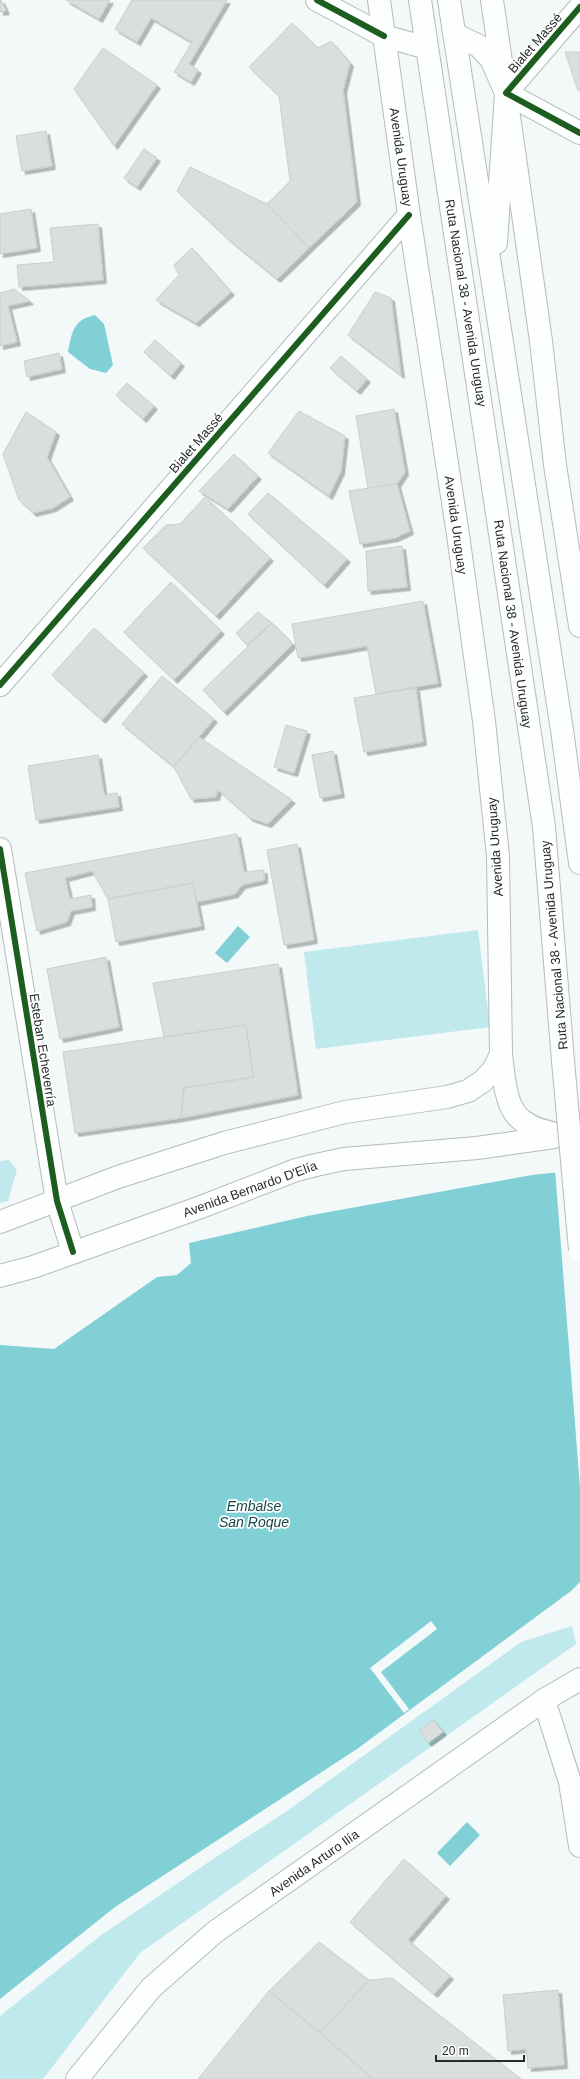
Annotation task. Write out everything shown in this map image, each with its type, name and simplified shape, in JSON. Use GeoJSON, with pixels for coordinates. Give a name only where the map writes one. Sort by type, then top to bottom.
{"type":"FeatureCollection","features":[{"type":"Feature","properties":{"kind":"main road"},"geometry":{"type":"LineString","coordinates":[[317,0],[384,36],[426,48],[454,34]]}},
{"type":"Feature","properties":{"kind":"main road","name":"Avenida Uruguay"},"geometry":{"type":"LineString","coordinates":[[379,0],[409,215],[458,535],[485,729],[498,856],[502,1054],[504,1082],[512,1109],[523,1123],[546,1132],[572,1134]]}},
{"type":"Feature","properties":{"kind":"main road","name":"Ruta Nacional 38 - Avenida Uruguay"},"geometry":{"type":"LineString","coordinates":[[420,0],[544,827],[580,1250]]}},
{"type":"Feature","properties":{"kind":"main road"},"geometry":{"type":"LineString","coordinates":[[450,0],[454,34],[562,730],[580,863]]}},
{"type":"Feature","properties":{"kind":"main road"},"geometry":{"type":"LineString","coordinates":[[492,0],[541,341],[555,465],[580,626]]}},
{"type":"Feature","properties":{"kind":"main road","name":"Bialet Massé"},"geometry":{"type":"LineString","coordinates":[[506,93],[580,7]]}},
{"type":"Feature","properties":{"kind":"main road"},"geometry":{"type":"LineString","coordinates":[[454,34],[479,46],[491,59],[506,93],[493,286]]}},
{"type":"Feature","properties":{"kind":"main road"},"geometry":{"type":"LineString","coordinates":[[506,93],[580,133]]}},
{"type":"Feature","properties":{"kind":"main road","name":"Bialet Massé"},"geometry":{"type":"LineString","coordinates":[[0,685],[409,215]]}},
{"type":"Feature","properties":{"kind":"main road","name":"Esteban Echeverría"},"geometry":{"type":"LineString","coordinates":[[0,849],[56,1201],[73,1252]]}},
{"type":"Feature","properties":{"kind":"main road"},"geometry":{"type":"LineString","coordinates":[[0,1222],[124,1175],[224,1143],[359,1109],[447,1097],[468,1091],[483,1081],[494,1069],[502,1054]]}},
{"type":"Feature","properties":{"kind":"main road","name":"Avenida Bernardo D'Elía"},"geometry":{"type":"LineString","coordinates":[[0,1276],[33,1267],[201,1207],[296,1170],[316,1165],[344,1159],[477,1148],[572,1134]]}},
{"type":"Feature","properties":{"kind":"main road","name":"Avenida Arturo Ilía"},"geometry":{"type":"LineString","coordinates":[[77,2079],[151,1988],[215,1932],[544,1700],[580,1678]]}},
{"type":"Feature","properties":{"kind":"main road"},"geometry":{"type":"LineString","coordinates":[[544,1700],[570,1782],[580,1846]]}},
{"type":"Feature","properties":{"kind":"shaded area"},"geometry":{"type":"Polygon","coordinates":[[[478,930],[490,1027],[316,1049],[304,952],[478,930]]]}},
{"type":"Feature","properties":{"kind":"shaded area"},"geometry":{"type":"Polygon","coordinates":[[[9,1160],[17,1170],[8,1201],[0,1203],[0,1161],[9,1160]]]}},
{"type":"Feature","properties":{"kind":"shaded area"},"geometry":{"type":"Polygon","coordinates":[[[572,1626],[576,1644],[140,1953],[43,2079],[0,2079],[0,2016],[100,1936],[216,1857],[284,1813],[521,1642],[572,1626]]]}},
{"type":"Feature","properties":{"kind":"water"},"geometry":{"type":"Polygon","coordinates":[[[95,315],[104,324],[113,365],[106,373],[90,369],[68,352],[72,333],[75,328],[82,320],[95,315]]]}},
{"type":"Feature","properties":{"kind":"water"},"geometry":{"type":"Polygon","coordinates":[[[238,926],[250,937],[227,963],[215,953],[238,926]]]}},
{"type":"Feature","properties":{"kind":"water","name":"Embalse San Roque"},"geometry":{"type":"Polygon","coordinates":[[[580,1170],[580,1582],[571,1591],[357,1749],[115,1907],[0,1999],[0,1345],[54,1349],[157,1277],[177,1275],[191,1263],[189,1243],[307,1216],[532,1175],[580,1170]]]}},
{"type":"Feature","properties":{"kind":"water"},"geometry":{"type":"Polygon","coordinates":[[[467,1822],[480,1835],[450,1866],[437,1853],[467,1822]]]}},
{"type":"Feature","properties":{"kind":"pier"},"geometry":{"type":"Polygon","coordinates":[[[580,1168],[580,1487],[555,1170],[580,1168]]]}},
{"type":"Feature","properties":{"kind":"pier"},"geometry":{"type":"Polygon","coordinates":[[[431,1621],[437,1629],[381,1672],[409,1709],[404,1713],[370,1668],[431,1621]]]}},
{"type":"Feature","properties":{"kind":"building"},"geometry":{"type":"Polygon","coordinates":[[[1,0],[6,11],[0,12],[1,0]]]}},
{"type":"Feature","properties":{"kind":"building"},"geometry":{"type":"Polygon","coordinates":[[[66,0],[110,0],[99,19],[66,0]]]}},
{"type":"Feature","properties":{"kind":"building"},"geometry":{"type":"Polygon","coordinates":[[[132,0],[227,0],[189,64],[198,70],[191,82],[174,72],[192,42],[151,18],[137,42],[115,29],[132,0]]]}},
{"type":"Feature","properties":{"kind":"building"},"geometry":{"type":"Polygon","coordinates":[[[292,23],[318,48],[331,41],[350,63],[343,90],[357,202],[309,248],[267,204],[290,181],[279,96],[249,67],[292,23]]]}},
{"type":"Feature","properties":{"kind":"building"},"geometry":{"type":"Polygon","coordinates":[[[103,48],[157,85],[114,146],[74,89],[103,48]]]}},
{"type":"Feature","properties":{"kind":"building"},"geometry":{"type":"Polygon","coordinates":[[[565,52],[580,52],[580,90],[578,91],[565,52]]]}},
{"type":"Feature","properties":{"kind":"building"},"geometry":{"type":"Polygon","coordinates":[[[46,131],[52,166],[22,171],[16,136],[46,131]]]}},
{"type":"Feature","properties":{"kind":"building"},"geometry":{"type":"Polygon","coordinates":[[[144,149],[157,158],[137,187],[124,178],[144,149]]]}},
{"type":"Feature","properties":{"kind":"building"},"geometry":{"type":"Polygon","coordinates":[[[190,167],[267,204],[309,248],[277,279],[228,239],[177,191],[190,167]]]}},
{"type":"Feature","properties":{"kind":"building"},"geometry":{"type":"Polygon","coordinates":[[[31,209],[37,248],[0,254],[0,214],[31,209]]]}},
{"type":"Feature","properties":{"kind":"building"},"geometry":{"type":"Polygon","coordinates":[[[98,224],[103,280],[19,287],[17,265],[54,262],[50,228],[98,224]]]}},
{"type":"Feature","properties":{"kind":"building"},"geometry":{"type":"Polygon","coordinates":[[[192,248],[231,292],[196,323],[156,300],[179,275],[174,265],[192,248]]]}},
{"type":"Feature","properties":{"kind":"building"},"geometry":{"type":"Polygon","coordinates":[[[14,289],[30,301],[8,306],[17,342],[0,346],[0,293],[14,289]]]}},
{"type":"Feature","properties":{"kind":"building"},"geometry":{"type":"Polygon","coordinates":[[[375,292],[391,298],[401,375],[348,335],[375,292]]]}},
{"type":"Feature","properties":{"kind":"building"},"geometry":{"type":"Polygon","coordinates":[[[155,340],[181,363],[171,376],[144,352],[155,340]]]}},
{"type":"Feature","properties":{"kind":"building"},"geometry":{"type":"Polygon","coordinates":[[[59,353],[62,369],[27,377],[24,361],[59,353]]]}},
{"type":"Feature","properties":{"kind":"building"},"geometry":{"type":"Polygon","coordinates":[[[341,356],[367,379],[357,391],[330,368],[341,356]]]}},
{"type":"Feature","properties":{"kind":"building"},"geometry":{"type":"Polygon","coordinates":[[[127,383],[154,406],[143,419],[116,395],[127,383]]]}},
{"type":"Feature","properties":{"kind":"building"},"geometry":{"type":"Polygon","coordinates":[[[394,409],[405,472],[397,484],[368,489],[356,416],[394,409]]]}},
{"type":"Feature","properties":{"kind":"building"},"geometry":{"type":"Polygon","coordinates":[[[299,411],[345,436],[341,471],[329,496],[268,453],[299,411]]]}},
{"type":"Feature","properties":{"kind":"building"},"geometry":{"type":"Polygon","coordinates":[[[26,412],[56,432],[47,457],[70,497],[53,508],[33,513],[19,500],[3,454],[26,412]]]}},
{"type":"Feature","properties":{"kind":"building"},"geometry":{"type":"Polygon","coordinates":[[[234,454],[258,476],[228,509],[199,491],[234,454]]]}},
{"type":"Feature","properties":{"kind":"building"},"geometry":{"type":"Polygon","coordinates":[[[397,484],[410,531],[395,538],[360,544],[349,491],[397,484]]]}},
{"type":"Feature","properties":{"kind":"building"},"geometry":{"type":"Polygon","coordinates":[[[268,493],[347,559],[324,585],[248,514],[268,493]]]}},
{"type":"Feature","properties":{"kind":"building"},"geometry":{"type":"Polygon","coordinates":[[[205,497],[270,558],[216,616],[143,548],[166,525],[180,524],[205,497]]]}},
{"type":"Feature","properties":{"kind":"building"},"geometry":{"type":"Polygon","coordinates":[[[402,546],[407,587],[368,591],[366,551],[402,546]]]}},
{"type":"Feature","properties":{"kind":"building"},"geometry":{"type":"Polygon","coordinates":[[[171,582],[221,631],[174,680],[124,632],[171,582]]]}},
{"type":"Feature","properties":{"kind":"building"},"geometry":{"type":"Polygon","coordinates":[[[423,601],[438,683],[376,694],[367,646],[298,658],[292,624],[423,601]]]}},
{"type":"Feature","properties":{"kind":"building"},"geometry":{"type":"Polygon","coordinates":[[[258,612],[272,623],[247,645],[236,633],[258,612]]]}},
{"type":"Feature","properties":{"kind":"building"},"geometry":{"type":"Polygon","coordinates":[[[272,623],[293,644],[224,712],[203,690],[272,623]]]}},
{"type":"Feature","properties":{"kind":"building"},"geometry":{"type":"Polygon","coordinates":[[[94,628],[144,673],[102,720],[52,675],[94,628]]]}},
{"type":"Feature","properties":{"kind":"building"},"geometry":{"type":"Polygon","coordinates":[[[162,676],[214,719],[174,767],[122,724],[162,676]]]}},
{"type":"Feature","properties":{"kind":"building"},"geometry":{"type":"Polygon","coordinates":[[[416,688],[423,742],[364,752],[354,698],[416,688]]]}},
{"type":"Feature","properties":{"kind":"building"},"geometry":{"type":"Polygon","coordinates":[[[286,725],[307,731],[294,773],[274,767],[286,725]]]}},
{"type":"Feature","properties":{"kind":"building"},"geometry":{"type":"Polygon","coordinates":[[[199,737],[292,800],[268,824],[250,818],[218,790],[216,797],[191,799],[174,767],[199,737]]]}},
{"type":"Feature","properties":{"kind":"building"},"geometry":{"type":"Polygon","coordinates":[[[333,751],[341,794],[320,798],[312,755],[333,751]]]}},
{"type":"Feature","properties":{"kind":"building"},"geometry":{"type":"Polygon","coordinates":[[[98,755],[104,795],[117,793],[119,807],[36,820],[28,766],[98,755]]]}},
{"type":"Feature","properties":{"kind":"building"},"geometry":{"type":"Polygon","coordinates":[[[237,834],[244,872],[264,870],[264,880],[242,885],[235,894],[197,902],[193,883],[108,899],[92,871],[65,878],[70,899],[91,895],[92,907],[71,911],[67,922],[37,931],[25,873],[237,834]]]}},
{"type":"Feature","properties":{"kind":"building"},"geometry":{"type":"Polygon","coordinates":[[[297,844],[314,940],[284,945],[267,850],[297,844]]]}},
{"type":"Feature","properties":{"kind":"building"},"geometry":{"type":"Polygon","coordinates":[[[193,883],[201,926],[116,942],[108,899],[193,883]]]}},
{"type":"Feature","properties":{"kind":"building"},"geometry":{"type":"Polygon","coordinates":[[[106,957],[119,1027],[60,1039],[47,969],[106,957]]]}},
{"type":"Feature","properties":{"kind":"building"},"geometry":{"type":"Polygon","coordinates":[[[278,964],[298,1095],[181,1118],[184,1088],[253,1077],[246,1025],[164,1037],[153,983],[278,964]]]}},
{"type":"Feature","properties":{"kind":"building"},"geometry":{"type":"Polygon","coordinates":[[[246,1025],[253,1077],[184,1088],[181,1118],[75,1133],[63,1052],[246,1025]]]}},
{"type":"Feature","properties":{"kind":"building"},"geometry":{"type":"Polygon","coordinates":[[[433,1720],[443,1732],[428,1743],[419,1730],[433,1720]]]}},
{"type":"Feature","properties":{"kind":"building"},"geometry":{"type":"Polygon","coordinates":[[[404,1859],[446,1896],[408,1940],[450,1976],[434,1994],[350,1922],[404,1859]]]}},
{"type":"Feature","properties":{"kind":"building"},"geometry":{"type":"Polygon","coordinates":[[[319,1942],[369,1980],[320,2033],[269,1991],[319,1942]]]}},
{"type":"Feature","properties":{"kind":"building"},"geometry":{"type":"Polygon","coordinates":[[[392,1978],[521,2079],[373,2079],[320,2033],[369,1980],[392,1978]]]}},
{"type":"Feature","properties":{"kind":"building"},"geometry":{"type":"Polygon","coordinates":[[[558,1990],[564,2065],[528,2068],[526,2049],[508,2051],[503,1995],[558,1990]]]}},
{"type":"Feature","properties":{"kind":"building"},"geometry":{"type":"Polygon","coordinates":[[[269,1991],[320,2033],[373,2079],[198,2079],[269,1991]]]}},
{"type":"Feature","properties":{"kind":"cycle path"},"geometry":{"type":"LineString","coordinates":[[317,0],[384,36]]}},
{"type":"Feature","properties":{"kind":"cycle path"},"geometry":{"type":"LineString","coordinates":[[580,7],[506,93],[580,133]]}},
{"type":"Feature","properties":{"kind":"cycle path"},"geometry":{"type":"LineString","coordinates":[[0,685],[409,215]]}},
{"type":"Feature","properties":{"kind":"cycle path"},"geometry":{"type":"LineString","coordinates":[[0,849],[57,1201],[73,1252]]}}]}
